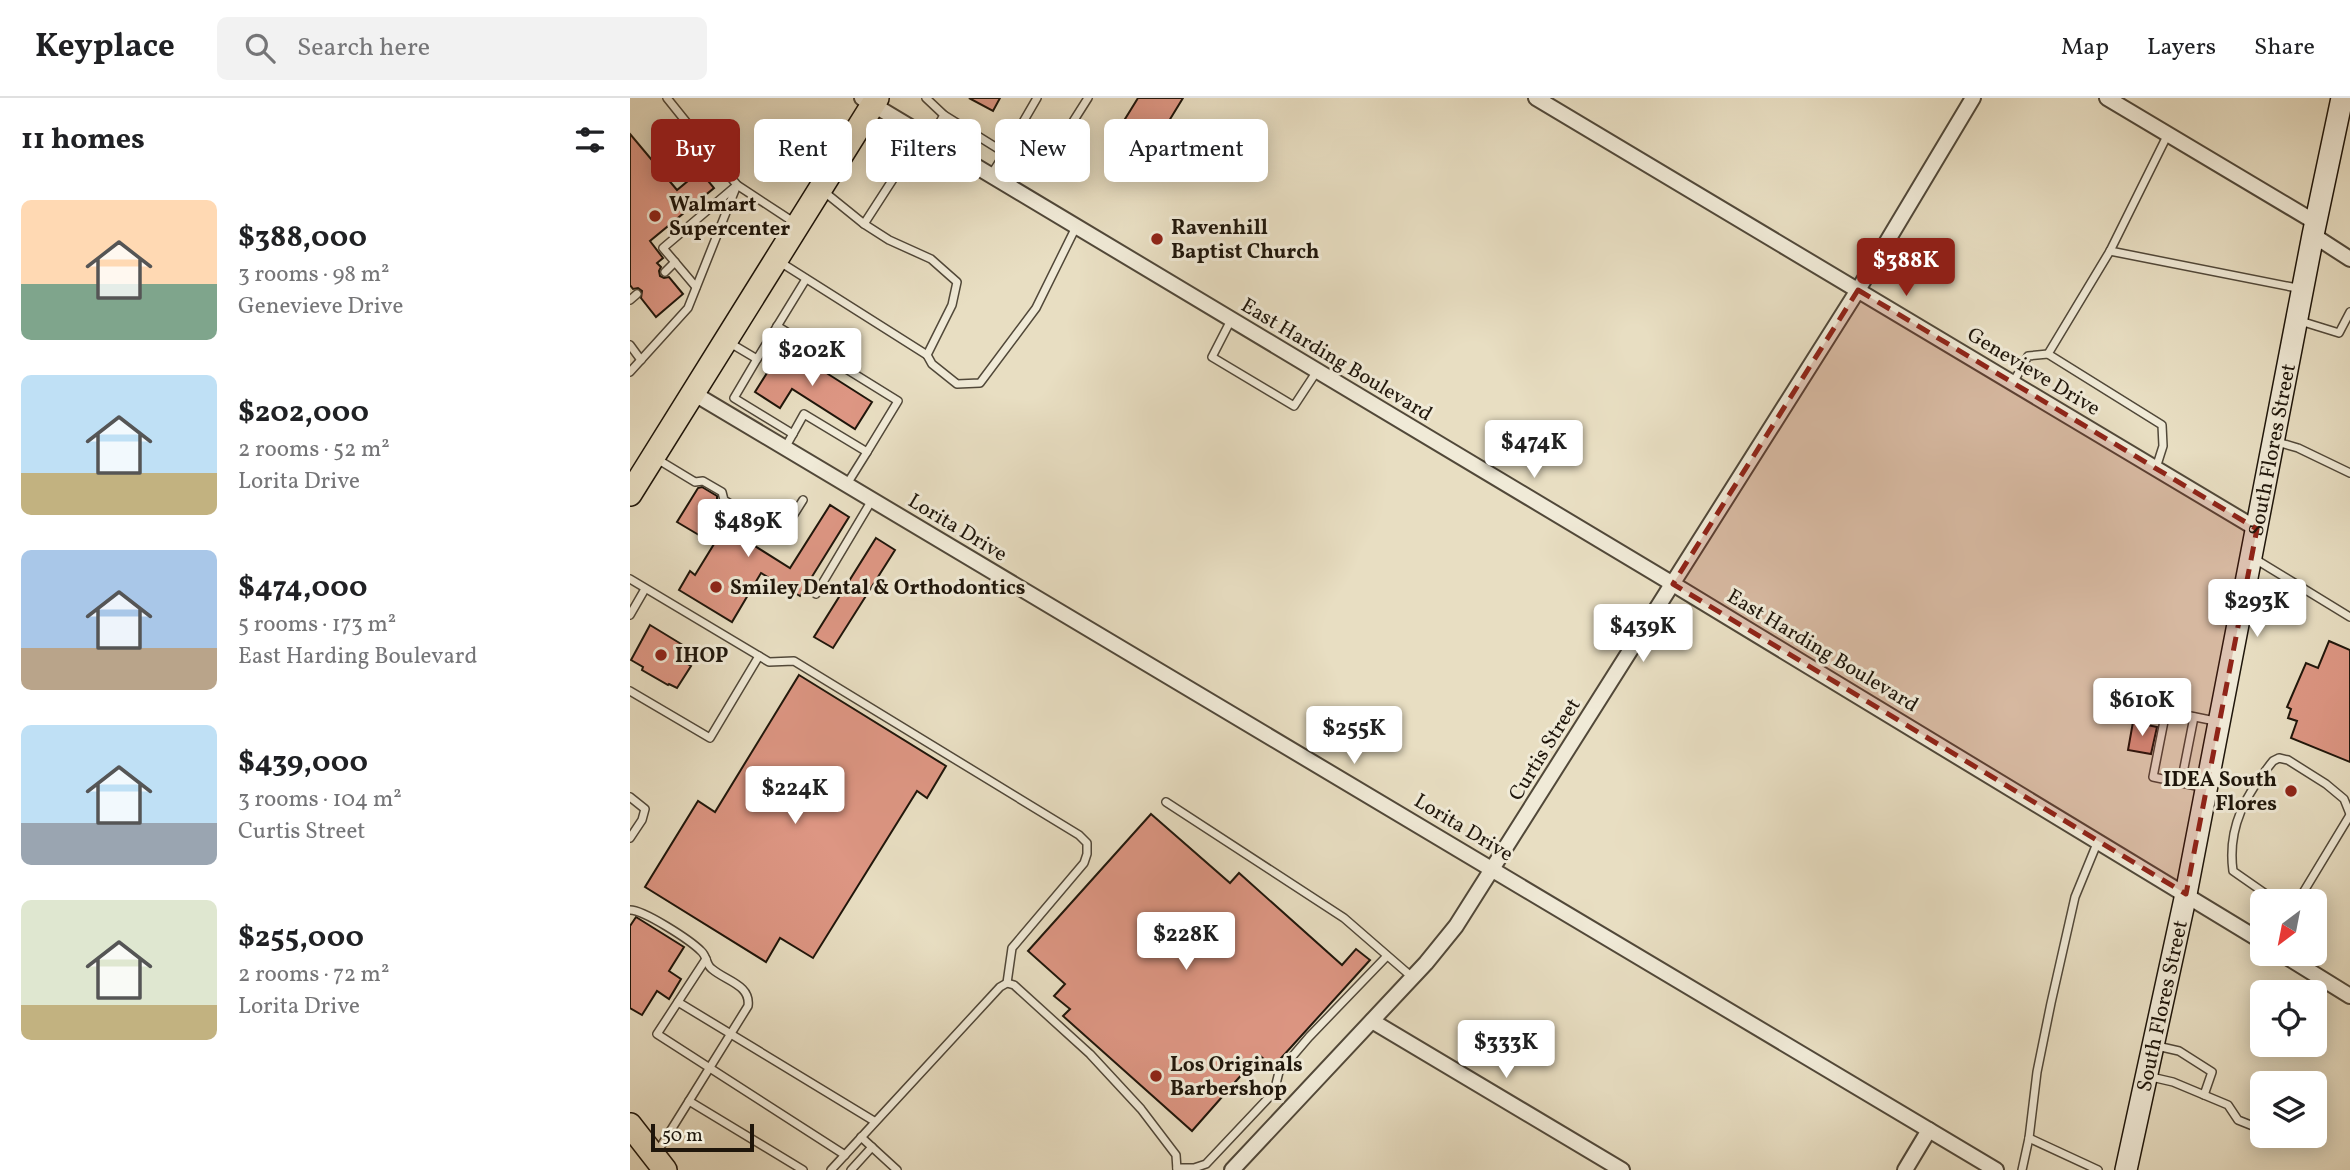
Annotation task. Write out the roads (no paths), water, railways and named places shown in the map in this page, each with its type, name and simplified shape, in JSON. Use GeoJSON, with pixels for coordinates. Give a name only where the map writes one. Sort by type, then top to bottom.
{"type":"FeatureCollection","features":[{"type":"Feature","properties":{"kind":"main road","name":"South Flores Street"},"geometry":{"type":"LineString","coordinates":[[2126,1170],[2186,894],[2302,289],[2342,98]]}},
{"type":"Feature","properties":{"kind":"main road"},"geometry":{"type":"LineString","coordinates":[[630,494],[798,225],[871,100]]}},
{"type":"Feature","properties":{"kind":"main road"},"geometry":{"type":"LineString","coordinates":[[630,1125],[657,1164]]}},
{"type":"Feature","properties":{"kind":"street","name":"Genevieve Drive"},"geometry":{"type":"LineString","coordinates":[[1536,98],[2257,530]]}},
{"type":"Feature","properties":{"kind":"street","name":"Curtis Street"},"geometry":{"type":"LineString","coordinates":[[1232,1170],[1372,1021],[1456,926],[1858,290],[1973,98]]}},
{"type":"Feature","properties":{"kind":"street"},"geometry":{"type":"LineString","coordinates":[[2107,98],[2168,134],[2314,229],[2350,259]]}},
{"type":"Feature","properties":{"kind":"street","name":"East Harding Boulevard"},"geometry":{"type":"LineString","coordinates":[[871,100],[897,119]]}},
{"type":"Feature","properties":{"kind":"street","name":"East Harding Boulevard"},"geometry":{"type":"LineString","coordinates":[[981,171],[1674,584],[2250,934]]}},
{"type":"Feature","properties":{"kind":"street","name":"Lorita Drive"},"geometry":{"type":"LineString","coordinates":[[693,393],[1996,1170]]}},
{"type":"Feature","properties":{"kind":"street"},"geometry":{"type":"LineString","coordinates":[[2301,966],[2350,996]]}},
{"type":"Feature","properties":{"kind":"street"},"geometry":{"type":"LineString","coordinates":[[1372,1021],[1622,1170]]}},
{"type":"Feature","properties":{"kind":"street"},"geometry":{"type":"LineString","coordinates":[[1905,1170],[1929,1130]]}},
{"type":"Feature","properties":{"kind":"lane"},"geometry":{"type":"LineString","coordinates":[[667,98],[737,186],[798,225]]}},
{"type":"Feature","properties":{"kind":"lane"},"geometry":{"type":"LineString","coordinates":[[926,98],[944,115],[995,147]]}},
{"type":"Feature","properties":{"kind":"lane"},"geometry":{"type":"LineString","coordinates":[[1025,119],[1037,98]]}},
{"type":"Feature","properties":{"kind":"lane"},"geometry":{"type":"LineString","coordinates":[[1075,119],[1088,98]]}},
{"type":"Feature","properties":{"kind":"lane"},"geometry":{"type":"LineString","coordinates":[[942,119],[944,115]]}},
{"type":"Feature","properties":{"kind":"lane"},"geometry":{"type":"LineString","coordinates":[[2048,354],[2110,251],[2168,134]]}},
{"type":"Feature","properties":{"kind":"lane"},"geometry":{"type":"LineString","coordinates":[[990,177],[995,169]]}},
{"type":"Feature","properties":{"kind":"lane"},"geometry":{"type":"LineString","coordinates":[[864,224],[891,182]]}},
{"type":"Feature","properties":{"kind":"lane"},"geometry":{"type":"LineString","coordinates":[[696,287],[663,248],[737,186]]}},
{"type":"Feature","properties":{"kind":"lane"},"geometry":{"type":"LineString","coordinates":[[630,372],[688,308],[737,186]]}},
{"type":"Feature","properties":{"kind":"lane"},"geometry":{"type":"LineString","coordinates":[[820,189],[889,240],[931,259],[957,282],[952,305],[927,355]]}},
{"type":"Feature","properties":{"kind":"lane"},"geometry":{"type":"LineString","coordinates":[[776,259],[927,355],[932,363],[957,384],[980,383],[1036,308],[1076,227]]}},
{"type":"Feature","properties":{"kind":"lane"},"geometry":{"type":"LineString","coordinates":[[2110,251],[2302,289]]}},
{"type":"Feature","properties":{"kind":"lane"},"geometry":{"type":"LineString","coordinates":[[665,272],[675,262]]}},
{"type":"Feature","properties":{"kind":"lane"},"geometry":{"type":"LineString","coordinates":[[793,434],[734,398],[806,279]]}},
{"type":"Feature","properties":{"kind":"lane"},"geometry":{"type":"LineString","coordinates":[[630,300],[638,294]]}},
{"type":"Feature","properties":{"kind":"lane"},"geometry":{"type":"LineString","coordinates":[[2297,320],[2339,333],[2350,312]]}},
{"type":"Feature","properties":{"kind":"lane"},"geometry":{"type":"LineString","coordinates":[[1231,320],[1212,357],[1294,406],[1317,371]]}},
{"type":"Feature","properties":{"kind":"lane"},"geometry":{"type":"LineString","coordinates":[[777,326],[898,401],[847,485]]}},
{"type":"Feature","properties":{"kind":"lane"},"geometry":{"type":"LineString","coordinates":[[726,340],[757,359]]}},
{"type":"Feature","properties":{"kind":"lane"},"geometry":{"type":"LineString","coordinates":[[630,345],[641,359]]}},
{"type":"Feature","properties":{"kind":"lane"},"geometry":{"type":"LineString","coordinates":[[2013,383],[2028,356],[2048,354],[2162,425],[2163,446],[2155,468]]}},
{"type":"Feature","properties":{"kind":"lane"},"geometry":{"type":"LineString","coordinates":[[785,448],[804,414],[867,452]]}},
{"type":"Feature","properties":{"kind":"lane"},"geometry":{"type":"LineString","coordinates":[[2274,440],[2298,448],[2350,473]]}},
{"type":"Feature","properties":{"kind":"lane"},"geometry":{"type":"LineString","coordinates":[[653,456],[696,486],[703,481],[722,492],[720,501],[781,535],[803,500]]}},
{"type":"Feature","properties":{"kind":"lane"},"geometry":{"type":"LineString","coordinates":[[816,594],[873,500]]}},
{"type":"Feature","properties":{"kind":"lane"},"geometry":{"type":"LineString","coordinates":[[2251,556],[2350,617]]}},
{"type":"Feature","properties":{"kind":"lane"},"geometry":{"type":"LineString","coordinates":[[630,579],[769,662],[794,661],[1079,835],[1087,843],[1084,863],[1012,948],[1007,984]]}},
{"type":"Feature","properties":{"kind":"lane"},"geometry":{"type":"LineString","coordinates":[[630,615],[646,589]]}},
{"type":"Feature","properties":{"kind":"lane"},"geometry":{"type":"LineString","coordinates":[[630,691],[710,738],[758,656]]}},
{"type":"Feature","properties":{"kind":"lane"},"geometry":{"type":"LineString","coordinates":[[2206,788],[2153,777],[2166,711],[2219,722]]}},
{"type":"Feature","properties":{"kind":"lane"},"geometry":{"type":"LineString","coordinates":[[2181,783],[2194,717]]}},
{"type":"Feature","properties":{"kind":"lane"},"geometry":{"type":"LineString","coordinates":[[2259,889],[2233,871],[2231,838],[2239,812],[2273,761],[2279,758],[2288,760],[2326,784],[2344,799],[2350,815],[2305,889]]}},
{"type":"Feature","properties":{"kind":"lane"},"geometry":{"type":"LineString","coordinates":[[630,797],[645,809],[642,820],[630,838]]}},
{"type":"Feature","properties":{"kind":"lane"},"geometry":{"type":"LineString","coordinates":[[1166,802],[1343,918],[1412,977]]}},
{"type":"Feature","properties":{"kind":"lane"},"geometry":{"type":"LineString","coordinates":[[2022,1170],[2037,1072],[2075,897],[2098,841]]}},
{"type":"Feature","properties":{"kind":"lane"},"geometry":{"type":"LineString","coordinates":[[630,910],[643,912],[704,952],[709,967],[746,991],[749,999],[748,1006],[689,1101],[657,1164]]}},
{"type":"Feature","properties":{"kind":"lane"},"geometry":{"type":"LineString","coordinates":[[831,1170],[1000,987],[1007,984],[1014,985],[1117,1082],[1166,1139],[1176,1155],[1177,1169],[1206,1164],[1274,1092],[1279,1072],[1387,956]]}},
{"type":"Feature","properties":{"kind":"lane"},"geometry":{"type":"LineString","coordinates":[[706,958],[657,1034],[711,1066],[845,1155]]}},
{"type":"Feature","properties":{"kind":"lane"},"geometry":{"type":"LineString","coordinates":[[678,1002],[874,1121]]}},
{"type":"Feature","properties":{"kind":"lane"},"geometry":{"type":"LineString","coordinates":[[2153,1045],[2179,1051],[2212,1072],[2204,1095]]}},
{"type":"Feature","properties":{"kind":"lane"},"geometry":{"type":"LineString","coordinates":[[2147,1076],[2173,1082],[2228,1105],[2238,1119],[2250,1124]]}},
{"type":"Feature","properties":{"kind":"lane"},"geometry":{"type":"LineString","coordinates":[[689,1101],[803,1170]]}},
{"type":"Feature","properties":{"kind":"lane"},"geometry":{"type":"LineString","coordinates":[[861,1137],[897,1170]]}},
{"type":"Feature","properties":{"kind":"lane"},"geometry":{"type":"LineString","coordinates":[[2029,1138],[2098,1170]]}},
{"type":"Feature","properties":{"kind":"lane"},"geometry":{"type":"LineString","coordinates":[[851,1170],[872,1147]]}},
{"type":"Feature","properties":{"kind":"place","name":"Walmart Supercenter"},"geometry":{"type":"Point","coordinates":[655,216]}},
{"type":"Feature","properties":{"kind":"place","name":"Ravenhill Baptist Church"},"geometry":{"type":"Point","coordinates":[1157,239]}},
{"type":"Feature","properties":{"kind":"place","name":"Smiley Dental & Orthodontics"},"geometry":{"type":"Point","coordinates":[716,587]}},
{"type":"Feature","properties":{"kind":"place","name":"IHOP"},"geometry":{"type":"Point","coordinates":[661,655]}},
{"type":"Feature","properties":{"kind":"place","name":"IDEA South Flores"},"geometry":{"type":"Point","coordinates":[2291,791]}},
{"type":"Feature","properties":{"kind":"place","name":"Los Originals Barbershop"},"geometry":{"type":"Point","coordinates":[1156,1076]}}]}
